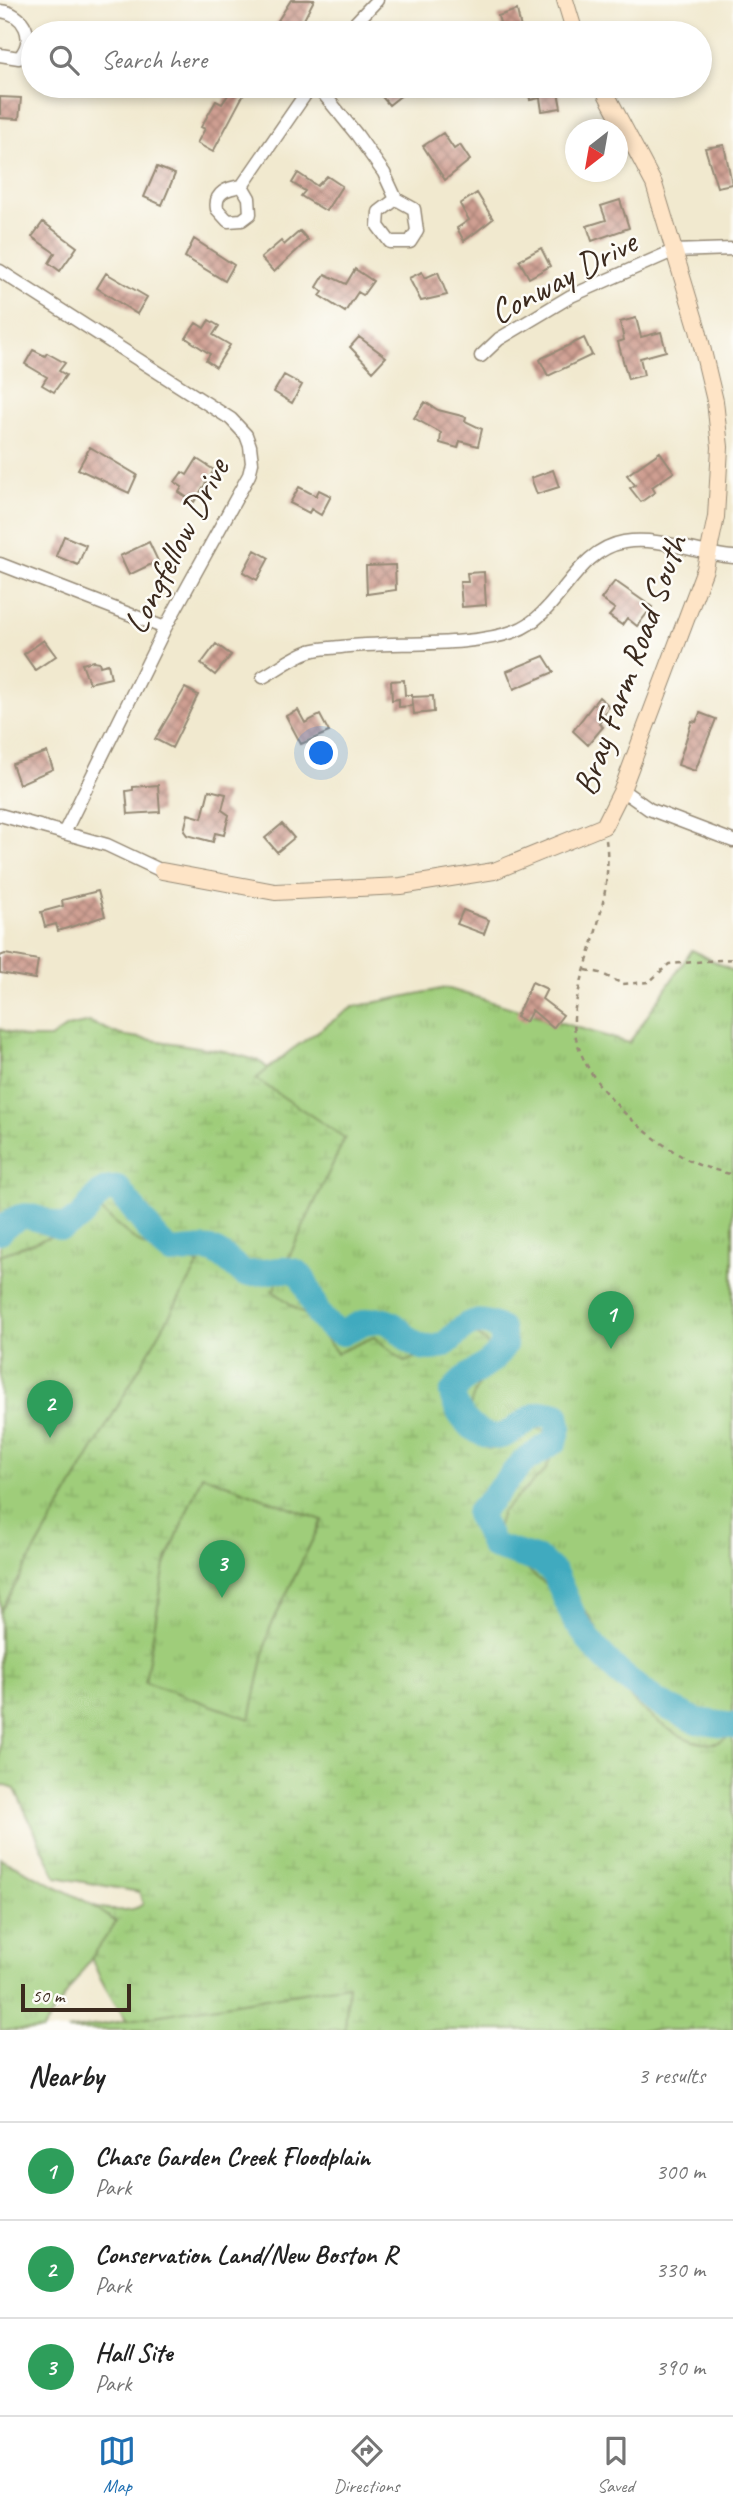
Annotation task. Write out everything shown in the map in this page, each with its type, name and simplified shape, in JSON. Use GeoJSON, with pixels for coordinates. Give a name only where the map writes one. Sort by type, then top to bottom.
{"type":"FeatureCollection","features":[{"type":"Feature","properties":{"kind":"street"},"geometry":{"type":"LineString","coordinates":[[357,21],[377,0]]}},
{"type":"Feature","properties":{"kind":"street"},"geometry":{"type":"LineString","coordinates":[[565,0],[571,21]]}},
{"type":"Feature","properties":{"kind":"street"},"geometry":{"type":"LineString","coordinates":[[0,11],[19,18],[21,22]]}},
{"type":"Feature","properties":{"kind":"street"},"geometry":{"type":"LineString","coordinates":[[0,55],[19,58],[21,53]]}},
{"type":"Feature","properties":{"kind":"street"},"geometry":{"type":"LineString","coordinates":[[242,186],[304,98]]}},
{"type":"Feature","properties":{"kind":"street"},"geometry":{"type":"LineString","coordinates":[[327,98],[384,173],[396,199]]}},
{"type":"Feature","properties":{"kind":"street","name":"Bray Farm Road South"},"geometry":{"type":"LineString","coordinates":[[604,826],[622,790],[669,670],[708,555],[716,517],[720,447],[716,412],[698,330],[654,184],[608,98]]}},
{"type":"Feature","properties":{"kind":"street"},"geometry":{"type":"LineString","coordinates":[[673,251],[733,249]]}},
{"type":"Feature","properties":{"kind":"street","name":"Conway Drive"},"geometry":{"type":"LineString","coordinates":[[481,356],[499,340],[571,296],[673,251]]}},
{"type":"Feature","properties":{"kind":"street","name":"Longfellow Drive"},"geometry":{"type":"LineString","coordinates":[[0,271],[222,412],[246,435],[252,455],[249,475],[165,628],[64,833]]}},
{"type":"Feature","properties":{"kind":"street"},"geometry":{"type":"LineString","coordinates":[[263,677],[310,651],[366,644],[486,638],[517,630],[551,604],[590,558],[621,543],[665,542],[708,555],[733,557]]}},
{"type":"Feature","properties":{"kind":"street"},"geometry":{"type":"LineString","coordinates":[[0,564],[165,628]]}},
{"type":"Feature","properties":{"kind":"street"},"geometry":{"type":"LineString","coordinates":[[622,790],[673,820],[733,841]]}},
{"type":"Feature","properties":{"kind":"street"},"geometry":{"type":"LineString","coordinates":[[0,814],[107,845],[162,871],[275,892],[401,886],[494,871],[604,826]]}},
{"type":"Feature","properties":{"kind":"path"},"geometry":{"type":"LineString","coordinates":[[604,826],[608,858],[604,893],[575,1010],[575,1038],[591,1072],[621,1111],[693,1162],[733,1175]]}},
{"type":"Feature","properties":{"kind":"path"},"geometry":{"type":"LineString","coordinates":[[586,970],[600,973],[623,984],[649,982],[669,964],[733,959]]}},
{"type":"Feature","properties":{"kind":"green space"},"geometry":{"type":"Polygon","coordinates":[[[692,950],[733,971],[733,1731],[722,1741],[708,1744],[692,1741],[676,1733],[632,1700],[617,1679],[589,1616],[578,1605],[529,1571],[495,1535],[502,1512],[545,1471],[559,1439],[537,1427],[500,1448],[488,1449],[477,1440],[471,1429],[470,1405],[494,1358],[485,1341],[474,1333],[405,1362],[374,1337],[337,1353],[308,1317],[273,1291],[345,1138],[256,1079],[291,1050],[353,1007],[446,988],[629,1043],[692,950]]]}},
{"type":"Feature","properties":{"kind":"green space"},"geometry":{"type":"Polygon","coordinates":[[[90,1022],[120,1035],[224,1051],[259,1061],[281,1079],[733,1210],[733,2030],[134,2030],[111,1996],[91,1957],[88,1944],[86,1929],[91,1905],[111,1910],[132,1909],[143,1904],[139,1892],[56,1877],[15,1789],[0,1784],[0,1029],[26,1038],[50,1038],[67,1027],[90,1022]]]}},
{"type":"Feature","properties":{"kind":"green space"},"geometry":{"type":"Polygon","coordinates":[[[101,1210],[145,1246],[168,1256],[199,1264],[0,1612],[0,1255],[79,1226],[101,1210]]]}},
{"type":"Feature","properties":{"kind":"green space"},"geometry":{"type":"Polygon","coordinates":[[[202,1475],[322,1520],[269,1630],[250,1719],[145,1682],[165,1565],[202,1475]]]}},
{"type":"Feature","properties":{"kind":"green space"},"geometry":{"type":"Polygon","coordinates":[[[0,1858],[89,1903],[116,1922],[42,2030],[0,2030],[0,1858]]]}},
{"type":"Feature","properties":{"kind":"green space"},"geometry":{"type":"Polygon","coordinates":[[[348,1985],[345,2030],[67,2030],[348,1985]]]}},
{"type":"Feature","properties":{"kind":"building"},"geometry":{"type":"Polygon","coordinates":[[[291,0],[314,0],[303,21],[278,21],[291,0]]]}},
{"type":"Feature","properties":{"kind":"building"},"geometry":{"type":"Polygon","coordinates":[[[517,10],[519,21],[499,21],[498,16],[517,10]]]}},
{"type":"Feature","properties":{"kind":"building"},"geometry":{"type":"Polygon","coordinates":[[[0,97],[21,98],[19,119],[0,118],[0,97]]]}},
{"type":"Feature","properties":{"kind":"building"},"geometry":{"type":"Polygon","coordinates":[[[226,98],[242,98],[213,152],[197,143],[205,129],[201,127],[216,101],[222,104],[226,98]]]}},
{"type":"Feature","properties":{"kind":"building"},"geometry":{"type":"Polygon","coordinates":[[[383,98],[398,98],[389,105],[383,98]]]}},
{"type":"Feature","properties":{"kind":"building"},"geometry":{"type":"Polygon","coordinates":[[[540,98],[559,98],[561,108],[542,111],[540,98]]]}},
{"type":"Feature","properties":{"kind":"building"},"geometry":{"type":"Polygon","coordinates":[[[443,133],[454,149],[460,145],[470,160],[445,180],[423,146],[443,133]]]}},
{"type":"Feature","properties":{"kind":"building"},"geometry":{"type":"Polygon","coordinates":[[[724,145],[732,184],[717,187],[705,148],[724,145]]]}},
{"type":"Feature","properties":{"kind":"building"},"geometry":{"type":"Polygon","coordinates":[[[157,167],[175,174],[162,205],[144,197],[157,167]]]}},
{"type":"Feature","properties":{"kind":"building"},"geometry":{"type":"Polygon","coordinates":[[[298,173],[317,186],[327,176],[342,186],[326,211],[301,196],[305,191],[292,183],[298,173]]]}},
{"type":"Feature","properties":{"kind":"building"},"geometry":{"type":"Polygon","coordinates":[[[477,193],[493,219],[464,241],[457,228],[469,220],[460,204],[477,193]]]}},
{"type":"Feature","properties":{"kind":"building"},"geometry":{"type":"Polygon","coordinates":[[[620,200],[629,228],[592,241],[587,226],[606,220],[601,206],[620,200]]]}},
{"type":"Feature","properties":{"kind":"building"},"geometry":{"type":"Polygon","coordinates":[[[43,222],[77,247],[60,271],[49,263],[55,253],[32,237],[43,222]]]}},
{"type":"Feature","properties":{"kind":"building"},"geometry":{"type":"Polygon","coordinates":[[[300,231],[308,240],[274,272],[261,258],[281,241],[284,245],[300,231]]]}},
{"type":"Feature","properties":{"kind":"building"},"geometry":{"type":"Polygon","coordinates":[[[194,239],[234,265],[225,281],[185,257],[194,239]]]}},
{"type":"Feature","properties":{"kind":"building"},"geometry":{"type":"Polygon","coordinates":[[[541,248],[550,266],[529,278],[519,260],[541,248]]]}},
{"type":"Feature","properties":{"kind":"building"},"geometry":{"type":"Polygon","coordinates":[[[355,269],[373,281],[363,295],[358,292],[345,312],[320,296],[323,292],[317,287],[325,274],[346,284],[355,269]]]}},
{"type":"Feature","properties":{"kind":"building"},"geometry":{"type":"Polygon","coordinates":[[[422,272],[425,278],[438,272],[447,295],[421,301],[409,278],[422,272]]]}},
{"type":"Feature","properties":{"kind":"building"},"geometry":{"type":"Polygon","coordinates":[[[106,273],[147,297],[137,314],[97,288],[106,273]]]}},
{"type":"Feature","properties":{"kind":"building"},"geometry":{"type":"Polygon","coordinates":[[[636,318],[641,337],[661,332],[666,351],[640,358],[644,375],[628,379],[618,342],[624,340],[620,322],[636,318]]]}},
{"type":"Feature","properties":{"kind":"building"},"geometry":{"type":"Polygon","coordinates":[[[209,320],[219,326],[213,335],[230,345],[216,367],[206,360],[210,354],[186,338],[196,323],[204,328],[209,320]]]}},
{"type":"Feature","properties":{"kind":"building"},"geometry":{"type":"Polygon","coordinates":[[[359,337],[386,357],[373,371],[350,347],[359,337]]]}},
{"type":"Feature","properties":{"kind":"building"},"geometry":{"type":"Polygon","coordinates":[[[584,338],[592,355],[548,376],[540,360],[584,338]]]}},
{"type":"Feature","properties":{"kind":"building"},"geometry":{"type":"Polygon","coordinates":[[[33,350],[45,356],[47,353],[65,363],[59,371],[66,375],[54,392],[42,385],[47,377],[25,364],[33,350]]]}},
{"type":"Feature","properties":{"kind":"building"},"geometry":{"type":"Polygon","coordinates":[[[284,375],[302,385],[292,403],[274,392],[284,375]]]}},
{"type":"Feature","properties":{"kind":"building"},"geometry":{"type":"Polygon","coordinates":[[[425,402],[438,410],[466,417],[465,421],[482,429],[478,446],[460,441],[458,448],[440,443],[441,433],[414,418],[425,402]]]}},
{"type":"Feature","properties":{"kind":"building"},"geometry":{"type":"Polygon","coordinates":[[[90,447],[137,475],[129,493],[78,469],[90,447]]]}},
{"type":"Feature","properties":{"kind":"building"},"geometry":{"type":"Polygon","coordinates":[[[660,452],[674,472],[652,487],[655,492],[641,502],[630,488],[635,485],[627,475],[660,452]]]}},
{"type":"Feature","properties":{"kind":"building"},"geometry":{"type":"Polygon","coordinates":[[[197,459],[214,470],[194,502],[179,492],[182,487],[175,482],[182,472],[187,475],[197,459]]]}},
{"type":"Feature","properties":{"kind":"building"},"geometry":{"type":"Polygon","coordinates":[[[553,470],[559,487],[537,494],[531,478],[553,470]]]}},
{"type":"Feature","properties":{"kind":"building"},"geometry":{"type":"Polygon","coordinates":[[[299,487],[316,496],[319,490],[331,496],[321,515],[311,509],[309,513],[290,503],[299,487]]]}},
{"type":"Feature","properties":{"kind":"building"},"geometry":{"type":"Polygon","coordinates":[[[64,536],[86,545],[78,565],[56,556],[64,536]]]}},
{"type":"Feature","properties":{"kind":"building"},"geometry":{"type":"Polygon","coordinates":[[[149,542],[158,561],[129,575],[120,556],[149,542]]]}},
{"type":"Feature","properties":{"kind":"building"},"geometry":{"type":"Polygon","coordinates":[[[255,550],[269,558],[257,580],[243,572],[255,550]]]}},
{"type":"Feature","properties":{"kind":"building"},"geometry":{"type":"Polygon","coordinates":[[[395,565],[396,590],[367,594],[366,566],[395,565]]]}},
{"type":"Feature","properties":{"kind":"building"},"geometry":{"type":"Polygon","coordinates":[[[484,572],[486,605],[462,607],[460,582],[468,582],[467,573],[484,572]]]}},
{"type":"Feature","properties":{"kind":"building"},"geometry":{"type":"Polygon","coordinates":[[[615,581],[652,607],[637,626],[627,618],[622,625],[609,616],[615,609],[601,599],[615,581]]]}},
{"type":"Feature","properties":{"kind":"building"},"geometry":{"type":"Polygon","coordinates":[[[44,640],[56,656],[35,670],[24,654],[44,640]]]}},
{"type":"Feature","properties":{"kind":"building"},"geometry":{"type":"Polygon","coordinates":[[[216,644],[231,655],[215,675],[201,664],[216,644]]]}},
{"type":"Feature","properties":{"kind":"building"},"geometry":{"type":"Polygon","coordinates":[[[544,656],[554,672],[514,689],[507,671],[544,656]]]}},
{"type":"Feature","properties":{"kind":"building"},"geometry":{"type":"Polygon","coordinates":[[[99,662],[100,666],[108,664],[111,678],[89,683],[82,664],[99,662]]]}},
{"type":"Feature","properties":{"kind":"building"},"geometry":{"type":"Polygon","coordinates":[[[404,680],[405,695],[412,695],[412,706],[399,707],[399,699],[392,700],[391,681],[404,680]]]}},
{"type":"Feature","properties":{"kind":"building"},"geometry":{"type":"Polygon","coordinates":[[[185,688],[198,695],[172,748],[155,739],[185,688]]]}},
{"type":"Feature","properties":{"kind":"building"},"geometry":{"type":"Polygon","coordinates":[[[433,696],[434,712],[414,714],[412,697],[433,696]]]}},
{"type":"Feature","properties":{"kind":"building"},"geometry":{"type":"Polygon","coordinates":[[[599,697],[609,706],[599,724],[603,727],[588,745],[573,731],[599,697]]]}},
{"type":"Feature","properties":{"kind":"building"},"geometry":{"type":"Polygon","coordinates":[[[298,710],[305,723],[320,715],[329,732],[301,744],[286,716],[298,710]]]}},
{"type":"Feature","properties":{"kind":"building"},"geometry":{"type":"Polygon","coordinates":[[[700,713],[716,719],[695,771],[678,765],[692,721],[696,722],[700,713]]]}},
{"type":"Feature","properties":{"kind":"building"},"geometry":{"type":"Polygon","coordinates":[[[47,752],[53,769],[19,784],[12,764],[47,752]]]}},
{"type":"Feature","properties":{"kind":"building"},"geometry":{"type":"Polygon","coordinates":[[[158,785],[160,812],[128,814],[126,791],[133,790],[133,787],[158,785]]]}},
{"type":"Feature","properties":{"kind":"building"},"geometry":{"type":"Polygon","coordinates":[[[209,790],[226,794],[222,810],[229,815],[224,835],[215,833],[213,842],[187,835],[184,831],[188,814],[202,818],[209,790]]]}},
{"type":"Feature","properties":{"kind":"building"},"geometry":{"type":"Polygon","coordinates":[[[282,824],[294,838],[277,852],[265,838],[282,824]]]}},
{"type":"Feature","properties":{"kind":"building"},"geometry":{"type":"Polygon","coordinates":[[[98,891],[105,916],[58,931],[56,924],[45,927],[41,912],[63,906],[62,900],[98,891]]]}},
{"type":"Feature","properties":{"kind":"building"},"geometry":{"type":"Polygon","coordinates":[[[463,910],[489,920],[484,934],[457,924],[463,910]]]}},
{"type":"Feature","properties":{"kind":"building"},"geometry":{"type":"Polygon","coordinates":[[[5,954],[38,960],[35,979],[0,973],[0,956],[5,954]]]}},
{"type":"Feature","properties":{"kind":"building"},"geometry":{"type":"Polygon","coordinates":[[[532,982],[547,989],[542,999],[563,1015],[553,1028],[532,1010],[526,1022],[516,1017],[532,982]]]}},
{"type":"Feature","properties":{"kind":"waterway"},"geometry":{"type":"LineString","coordinates":[[0,1231],[23,1216],[63,1227],[84,1213],[100,1194],[118,1189],[159,1242],[171,1252],[210,1250],[223,1256],[243,1273],[287,1270],[300,1275],[323,1320],[343,1333],[362,1323],[376,1320],[387,1322],[418,1346],[429,1348],[439,1347],[467,1325],[476,1322],[501,1329],[504,1345],[498,1353],[464,1380],[452,1394],[459,1412],[472,1427],[486,1435],[497,1437],[508,1434],[535,1416],[545,1413],[557,1415],[559,1427],[555,1441],[523,1462],[478,1514],[493,1546],[541,1561],[555,1574],[575,1620],[595,1648],[618,1672],[657,1702],[697,1721],[733,1726]]}},
{"type":"Feature","properties":{"kind":"place","name":"Chase Garden Creek Floodplain"},"geometry":{"type":"Point","coordinates":[611,1349]}},
{"type":"Feature","properties":{"kind":"place","name":"Conservation Land/New Boston R"},"geometry":{"type":"Point","coordinates":[50,1438]}},
{"type":"Feature","properties":{"kind":"place","name":"Hall Site"},"geometry":{"type":"Point","coordinates":[222,1598]}}]}
